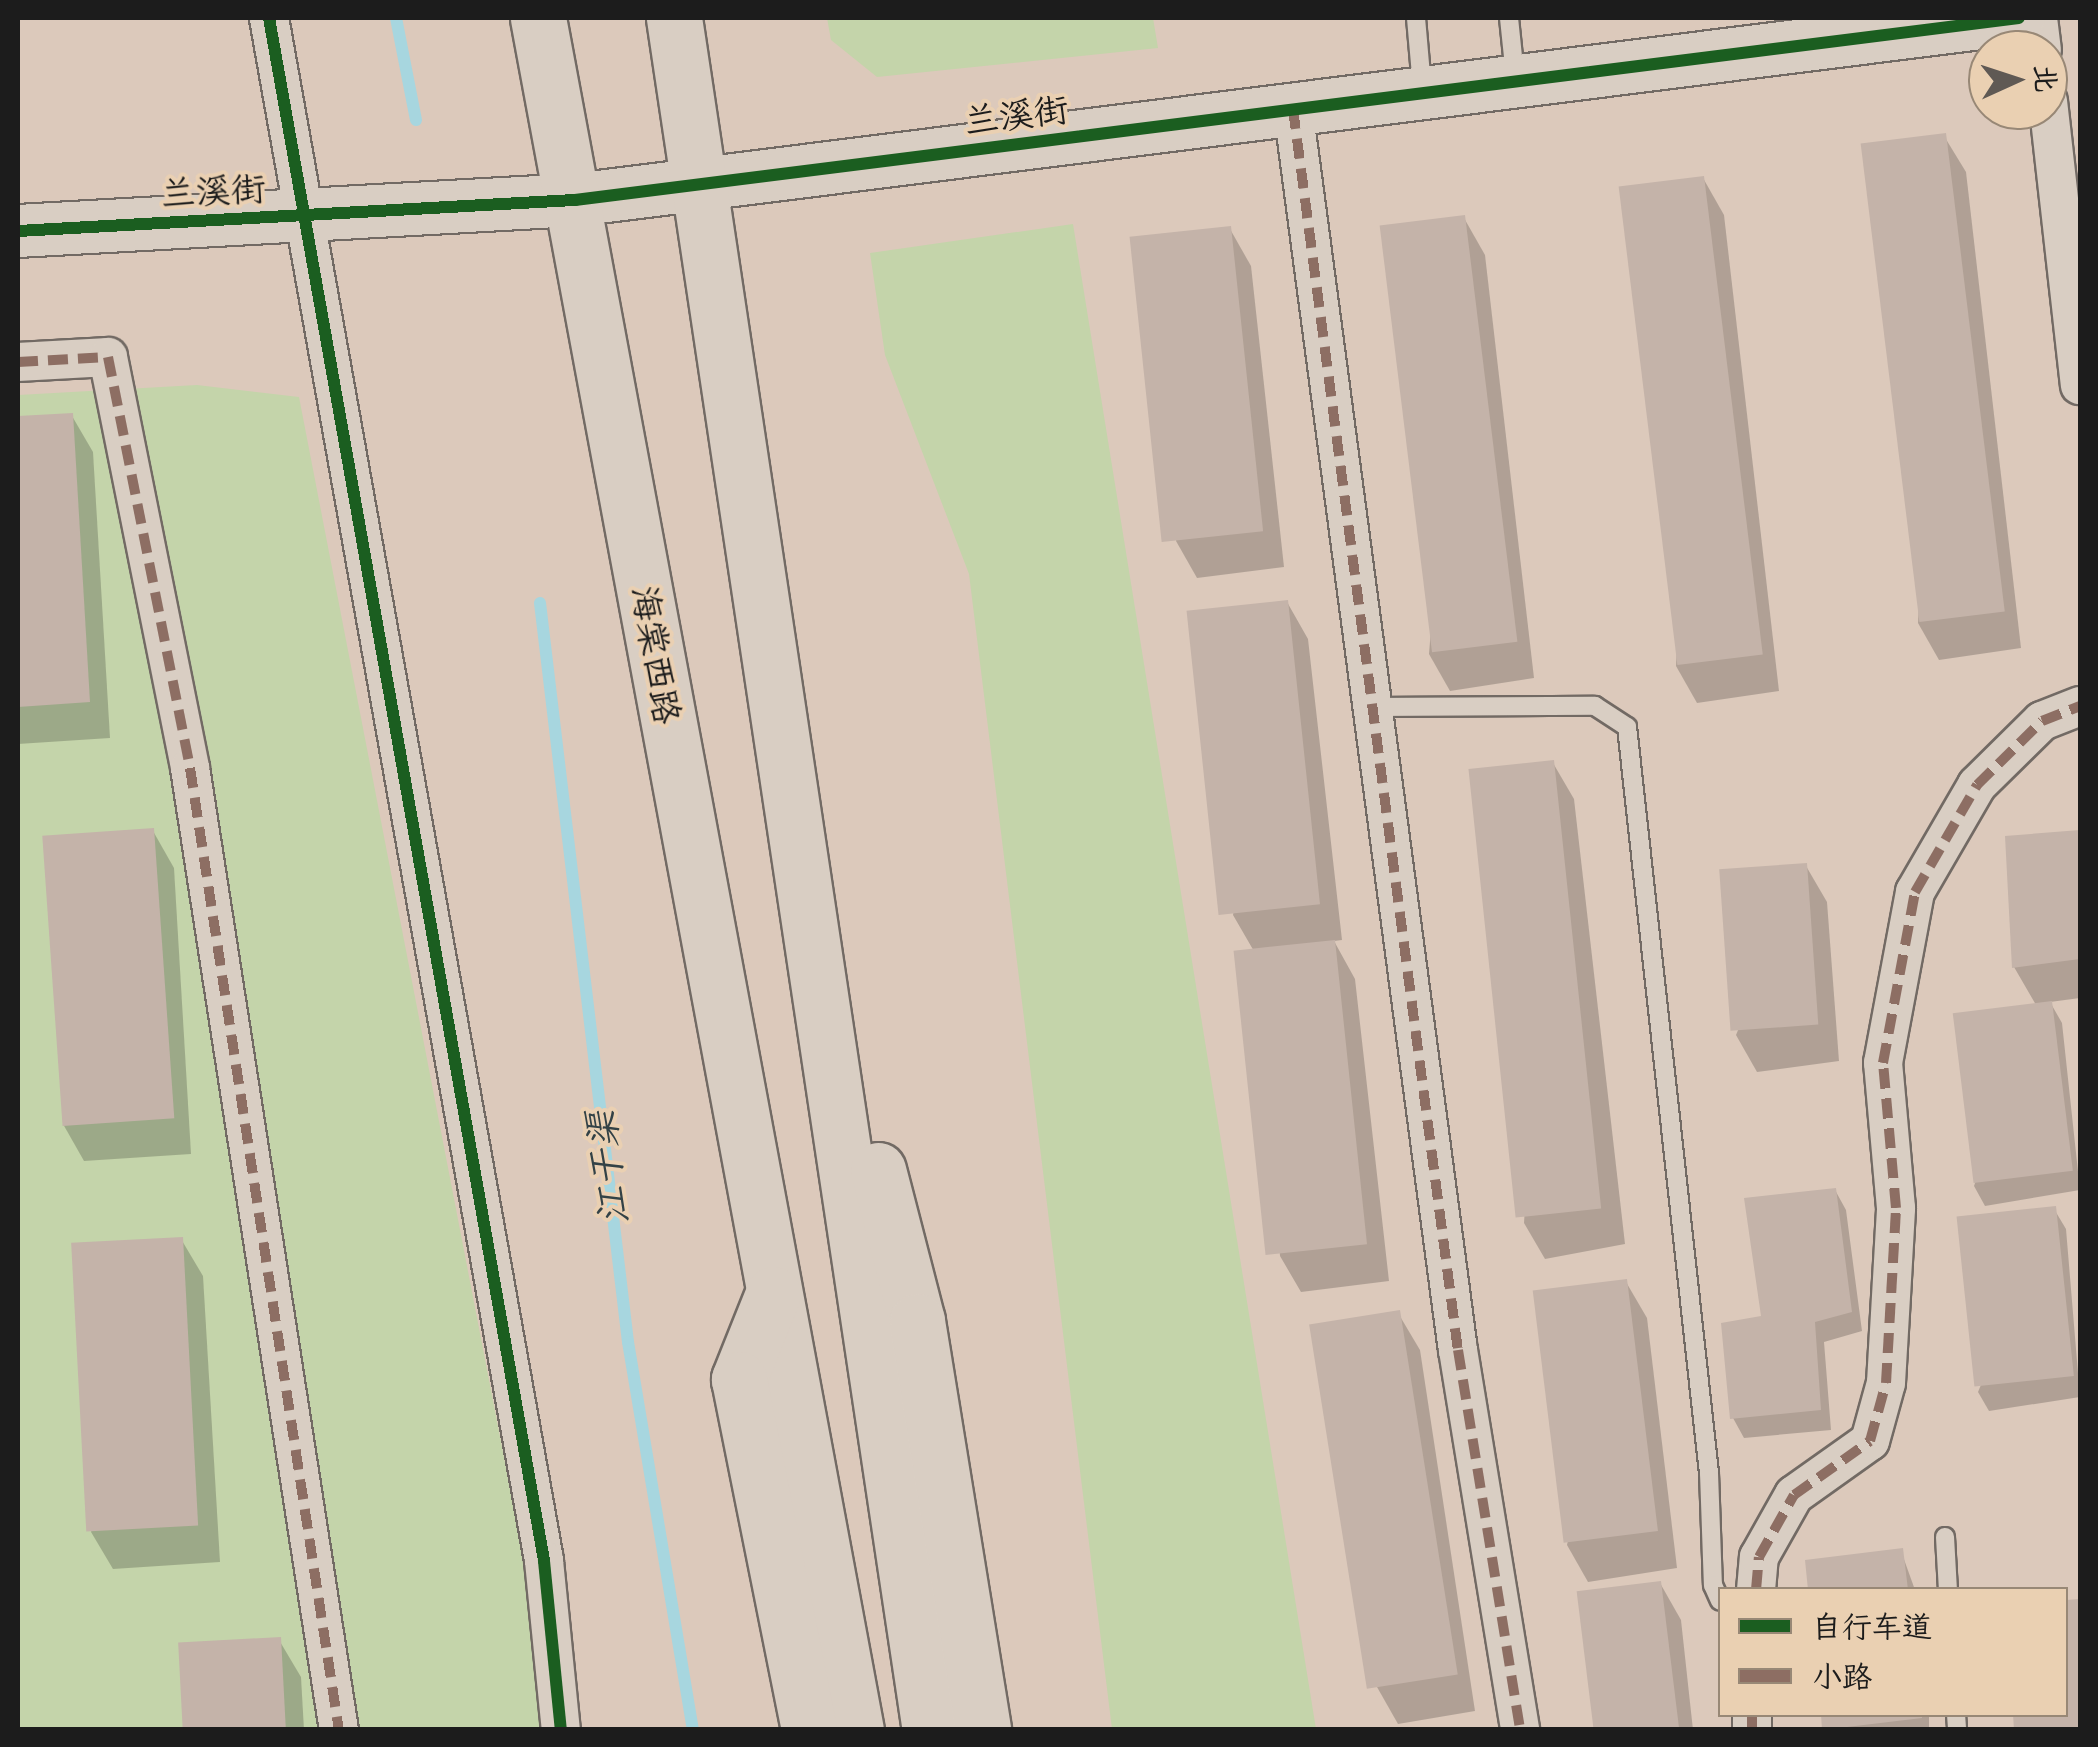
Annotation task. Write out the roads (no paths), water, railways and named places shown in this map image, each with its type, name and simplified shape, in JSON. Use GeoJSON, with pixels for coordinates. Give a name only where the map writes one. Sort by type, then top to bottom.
{"type":"FeatureCollection","features":[{"type":"Feature","properties":{"kind":"main road","name":"海棠西路"},"geometry":{"type":"LineString","coordinates":[[538,18],[576,200],[773,1294],[856,1730]]}},
{"type":"Feature","properties":{"kind":"main road"},"geometry":{"type":"LineString","coordinates":[[674,18],[695,185],[930,1730]]}},
{"type":"Feature","properties":{"kind":"main road"},"geometry":{"type":"LineString","coordinates":[[806,896],[917,1321],[983,1730]]}},
{"type":"Feature","properties":{"kind":"main road"},"geometry":{"type":"LineString","coordinates":[[773,1294],[739,1379],[809,1730]]}},
{"type":"Feature","properties":{"kind":"street"},"geometry":{"type":"LineString","coordinates":[[269,18],[544,1561],[561,1730]]}},
{"type":"Feature","properties":{"kind":"street","name":"兰溪街"},"geometry":{"type":"LineString","coordinates":[[18,231],[576,200],[2020,18]]}},
{"type":"Feature","properties":{"kind":"street"},"geometry":{"type":"LineString","coordinates":[[1293,110],[1458,1350],[1520,1730]]}},
{"type":"Feature","properties":{"kind":"street"},"geometry":{"type":"LineString","coordinates":[[2051,130],[2080,384]]}},
{"type":"Feature","properties":{"kind":"street"},"geometry":{"type":"LineString","coordinates":[[18,362],[108,357],[190,768],[339,1730]]}},
{"type":"Feature","properties":{"kind":"street"},"geometry":{"type":"LineString","coordinates":[[1756,1587],[1759,1557],[1794,1495],[1870,1441],[1886,1383],[1896,1208],[1883,1064],[1915,892],[1977,785],[2042,721],[2080,706]]}},
{"type":"Feature","properties":{"kind":"lane"},"geometry":{"type":"LineString","coordinates":[[1416,18],[1422,93]]}},
{"type":"Feature","properties":{"kind":"lane"},"geometry":{"type":"LineString","coordinates":[[1509,18],[1515,82]]}},
{"type":"Feature","properties":{"kind":"lane"},"geometry":{"type":"LineString","coordinates":[[1372,708],[1595,706],[1627,728],[1709,1474],[1714,1585],[1718,1595]]}},
{"type":"Feature","properties":{"kind":"lane"},"geometry":{"type":"LineString","coordinates":[[1945,1537],[1948,1587]]}},
{"type":"Feature","properties":{"kind":"waterway","name":"江干渠"},"geometry":{"type":"LineString","coordinates":[[396,18],[416,120]]}},
{"type":"Feature","properties":{"kind":"waterway","name":"江干渠"},"geometry":{"type":"LineString","coordinates":[[540,603],[628,1342],[693,1730]]}}]}
